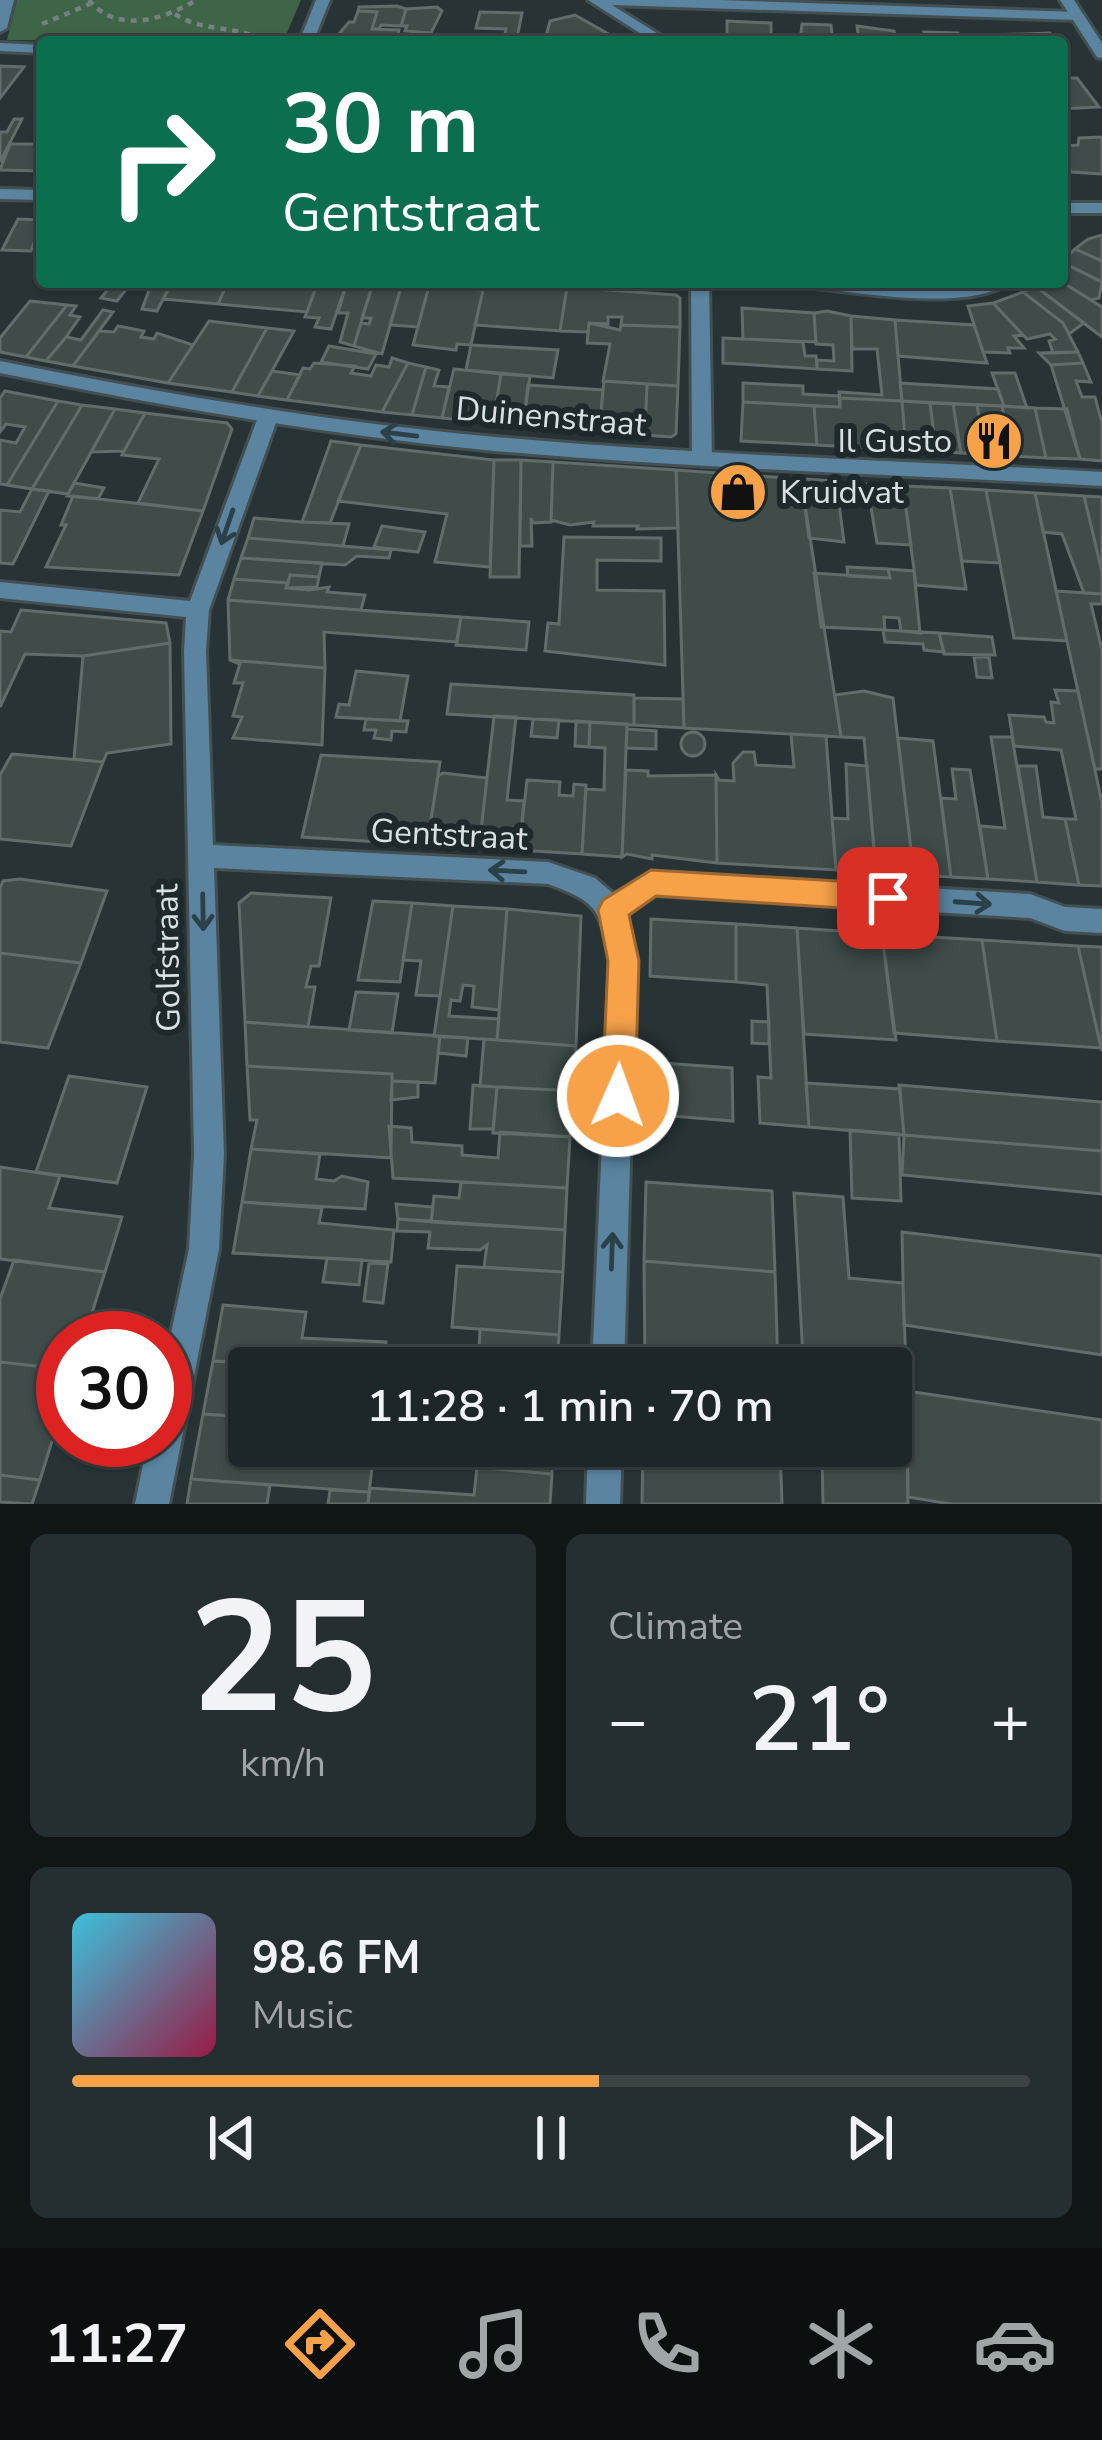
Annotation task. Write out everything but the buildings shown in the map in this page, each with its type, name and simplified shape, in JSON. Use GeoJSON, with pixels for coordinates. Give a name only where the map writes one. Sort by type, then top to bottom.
{"type":"FeatureCollection","features":[{"type":"Feature","properties":{"kind":"street"},"geometry":{"type":"LineString","coordinates":[[0,28],[7,0]]}},
{"type":"Feature","properties":{"kind":"street"},"geometry":{"type":"LineString","coordinates":[[308,36],[323,0]]}},
{"type":"Feature","properties":{"kind":"street"},"geometry":{"type":"LineString","coordinates":[[595,0],[1077,16]]}},
{"type":"Feature","properties":{"kind":"street"},"geometry":{"type":"LineString","coordinates":[[595,0],[654,36]]}},
{"type":"Feature","properties":{"kind":"street"},"geometry":{"type":"LineString","coordinates":[[1067,0],[1102,54]]}},
{"type":"Feature","properties":{"kind":"street"},"geometry":{"type":"LineString","coordinates":[[6,47],[36,49]]}},
{"type":"Feature","properties":{"kind":"street"},"geometry":{"type":"LineString","coordinates":[[0,194],[36,195]]}},
{"type":"Feature","properties":{"kind":"street"},"geometry":{"type":"LineString","coordinates":[[1068,208],[1102,208]]}},
{"type":"Feature","properties":{"kind":"street"},"geometry":{"type":"LineString","coordinates":[[700,288],[701,459]]}},
{"type":"Feature","properties":{"kind":"street"},"geometry":{"type":"LineString","coordinates":[[898,288],[975,288]]}},
{"type":"Feature","properties":{"kind":"street","name":"Duinenstraat"},"geometry":{"type":"LineString","coordinates":[[0,368],[268,417],[465,441],[701,459],[1102,479]]}},
{"type":"Feature","properties":{"kind":"street","name":"Golfstraat"},"geometry":{"type":"LineString","coordinates":[[152,1504],[205,1249],[208,1154],[195,651],[198,610],[268,417]]}},
{"type":"Feature","properties":{"kind":"street"},"geometry":{"type":"LineString","coordinates":[[0,590],[198,610]]}},
{"type":"Feature","properties":{"kind":"street","name":"Gentstraat"},"geometry":{"type":"LineString","coordinates":[[202,856],[548,873],[586,886],[613,910]]}},
{"type":"Feature","properties":{"kind":"street"},"geometry":{"type":"LineString","coordinates":[[609,1347],[623,961],[613,910],[651,883],[1030,906],[1065,919],[1102,921]]}},
{"type":"Feature","properties":{"kind":"street"},"geometry":{"type":"LineString","coordinates":[[603,1504],[604,1467]]}},
{"type":"Feature","properties":{"kind":"path"},"geometry":{"type":"LineString","coordinates":[[6,47],[22,34],[90,2],[100,14],[124,20],[175,14],[196,0]]}},
{"type":"Feature","properties":{"kind":"path"},"geometry":{"type":"LineString","coordinates":[[175,14],[195,28],[255,36]]}},
{"type":"Feature","properties":{"kind":"green space"},"geometry":{"type":"Polygon","coordinates":[[[17,0],[301,0],[286,36],[7,40],[17,0]]]}},
{"type":"Feature","properties":{"kind":"place","name":"Il Gusto"},"geometry":{"type":"Point","coordinates":[994,441]}},
{"type":"Feature","properties":{"kind":"place","name":"Kruidvat"},"geometry":{"type":"Point","coordinates":[738,492]}},
{"type":"Feature","properties":{"kind":"route"},"geometry":{"type":"LineString","coordinates":[[618,1096],[623,961],[613,910],[651,883],[888,898]]}}]}
